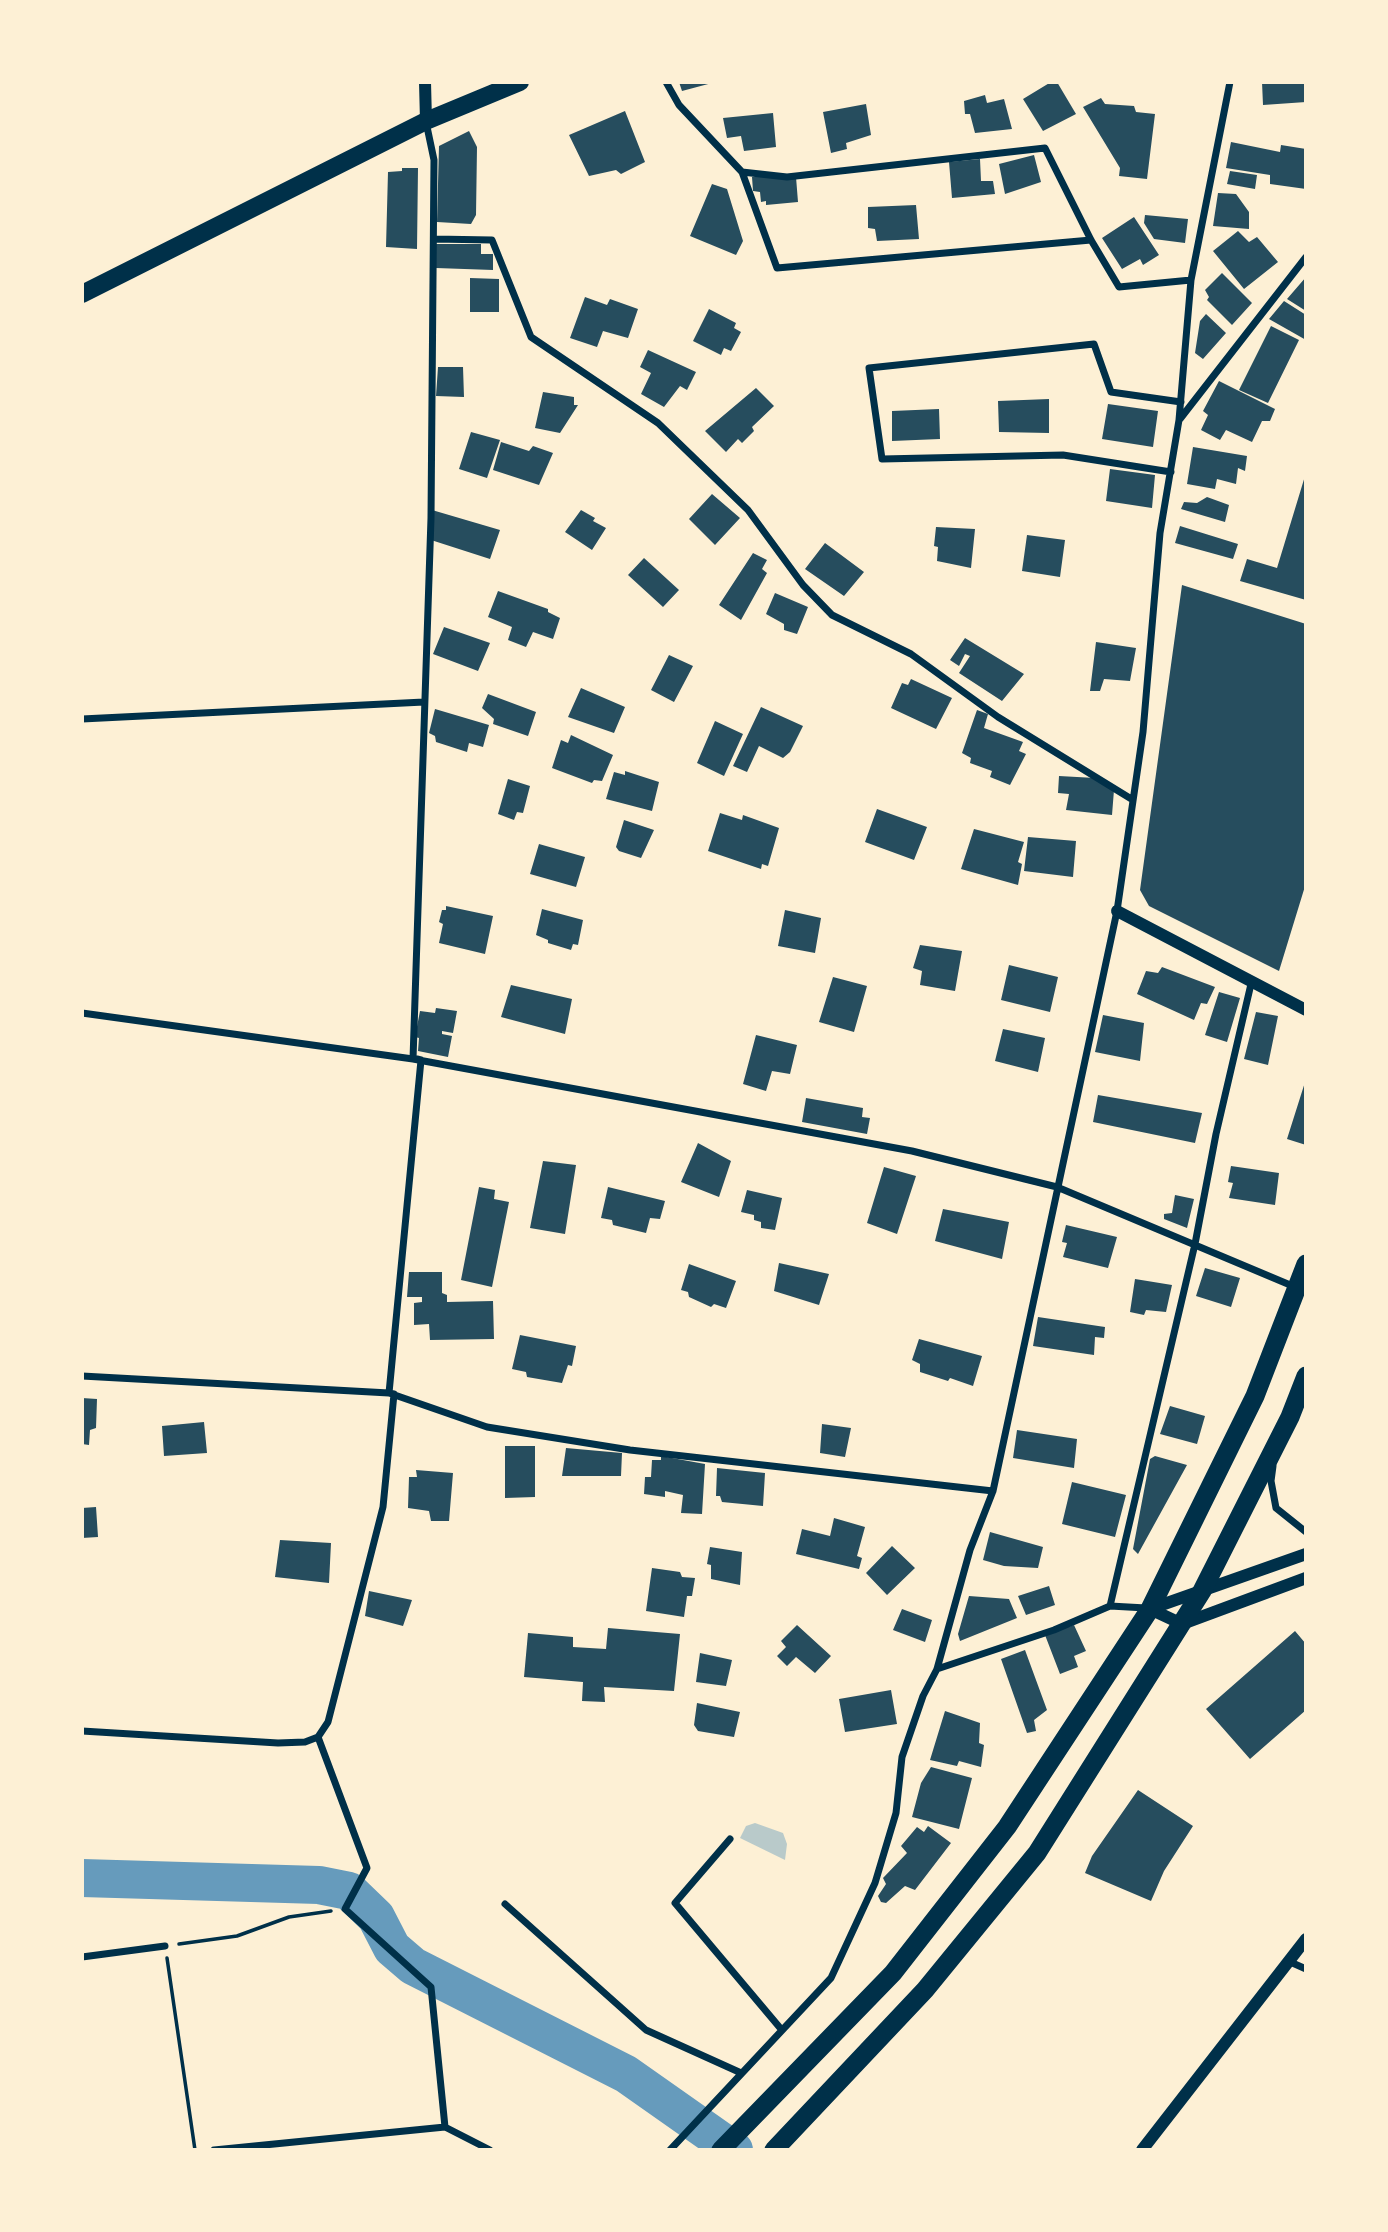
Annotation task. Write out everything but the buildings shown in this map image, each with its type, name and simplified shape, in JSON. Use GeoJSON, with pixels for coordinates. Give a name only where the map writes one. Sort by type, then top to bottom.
{"type":"FeatureCollection","features":[{"type":"Feature","properties":{"kind":"highway"},"geometry":{"type":"LineString","coordinates":[[721,2150],[901,1963],[1007,1828],[1150,1609],[1255,1396],[1306,1264]]}},
{"type":"Feature","properties":{"kind":"highway"},"geometry":{"type":"LineString","coordinates":[[776,2148],[925,1990],[1037,1853],[1202,1591],[1275,1448],[1306,1376]]}},
{"type":"Feature","properties":{"kind":"main road"},"geometry":{"type":"LineString","coordinates":[[82,294],[426,121],[520,82]]}},
{"type":"Feature","properties":{"kind":"street"},"geometry":{"type":"LineString","coordinates":[[82,1731],[278,1743],[305,1742],[318,1737],[328,1722],[337,1691],[383,1507],[417,1059],[424,702],[431,518],[435,160],[426,121],[425,82]]}},
{"type":"Feature","properties":{"kind":"street"},"geometry":{"type":"LineString","coordinates":[[666,82],[679,105],[742,172],[777,268],[1091,240]]}},
{"type":"Feature","properties":{"kind":"street"},"geometry":{"type":"LineString","coordinates":[[670,2150],[739,2072],[831,1978],[874,1883],[896,1813],[902,1758],[923,1696],[937,1669],[970,1549],[992,1491],[1117,911],[1143,732],[1160,533],[1180,420],[1191,280],[1230,82]]}},
{"type":"Feature","properties":{"kind":"street"},"geometry":{"type":"LineString","coordinates":[[742,172],[787,177],[1045,148],[1091,240],[1119,287],[1191,280]]}},
{"type":"Feature","properties":{"kind":"street"},"geometry":{"type":"LineString","coordinates":[[434,239],[492,240],[531,337],[658,423],[748,510],[803,585],[832,615],[911,654],[998,717],[1133,800]]}},
{"type":"Feature","properties":{"kind":"street"},"geometry":{"type":"LineString","coordinates":[[1180,420],[1306,257]]}},
{"type":"Feature","properties":{"kind":"street"},"geometry":{"type":"LineString","coordinates":[[1171,472],[1063,455],[882,459],[869,368],[1094,344],[1111,391],[1181,402]]}},
{"type":"Feature","properties":{"kind":"street"},"geometry":{"type":"LineString","coordinates":[[82,719],[424,702]]}},
{"type":"Feature","properties":{"kind":"street"},"geometry":{"type":"LineString","coordinates":[[1117,911],[1251,984],[1306,1010]]}},
{"type":"Feature","properties":{"kind":"street"},"geometry":{"type":"LineString","coordinates":[[1110,1606],[1195,1244],[1216,1134],[1251,984]]}},
{"type":"Feature","properties":{"kind":"street"},"geometry":{"type":"LineString","coordinates":[[82,1013],[417,1059],[912,1151],[1057,1188],[1298,1288]]}},
{"type":"Feature","properties":{"kind":"street"},"geometry":{"type":"LineString","coordinates":[[82,1376],[391,1394],[500,1429],[630,1450],[992,1491]]}},
{"type":"Feature","properties":{"kind":"street"},"geometry":{"type":"LineString","coordinates":[[1275,1448],[1271,1481],[1276,1508],[1306,1532]]}},
{"type":"Feature","properties":{"kind":"street"},"geometry":{"type":"LineString","coordinates":[[1150,1609],[1306,1554]]}},
{"type":"Feature","properties":{"kind":"street"},"geometry":{"type":"LineString","coordinates":[[937,1669],[1054,1630],[1110,1606],[1150,1609],[1182,1624],[1306,1578]]}},
{"type":"Feature","properties":{"kind":"street"},"geometry":{"type":"LineString","coordinates":[[318,1737],[367,1868],[347,1905],[431,1987],[445,2127]]}},
{"type":"Feature","properties":{"kind":"street"},"geometry":{"type":"LineString","coordinates":[[730,1839],[675,1903],[781,2029]]}},
{"type":"Feature","properties":{"kind":"street"},"geometry":{"type":"LineString","coordinates":[[505,1904],[646,2030],[739,2072]]}},
{"type":"Feature","properties":{"kind":"street"},"geometry":{"type":"LineString","coordinates":[[1142,2150],[1306,1939]]}},
{"type":"Feature","properties":{"kind":"street"},"geometry":{"type":"LineString","coordinates":[[82,1957],[165,1946]]}},
{"type":"Feature","properties":{"kind":"street"},"geometry":{"type":"LineString","coordinates":[[1289,1961],[1306,1969]]}},
{"type":"Feature","properties":{"kind":"street"},"geometry":{"type":"LineString","coordinates":[[214,2150],[445,2127],[490,2150]]}},
{"type":"Feature","properties":{"kind":"path"},"geometry":{"type":"LineString","coordinates":[[195,2150],[165,1946],[237,1936],[289,1917],[347,1905]]}},
{"type":"Feature","properties":{"kind":"shaded area"},"geometry":{"type":"Polygon","coordinates":[[[755,1823],[783,1833],[787,1844],[785,1860],[740,1838],[746,1826],[755,1823]]]}},
{"type":"Feature","properties":{"kind":"waterway"},"geometry":{"type":"LineString","coordinates":[[82,1878],[319,1885],[349,1891],[376,1917],[392,1948],[413,1966],[626,2074],[734,2150]]}}]}
